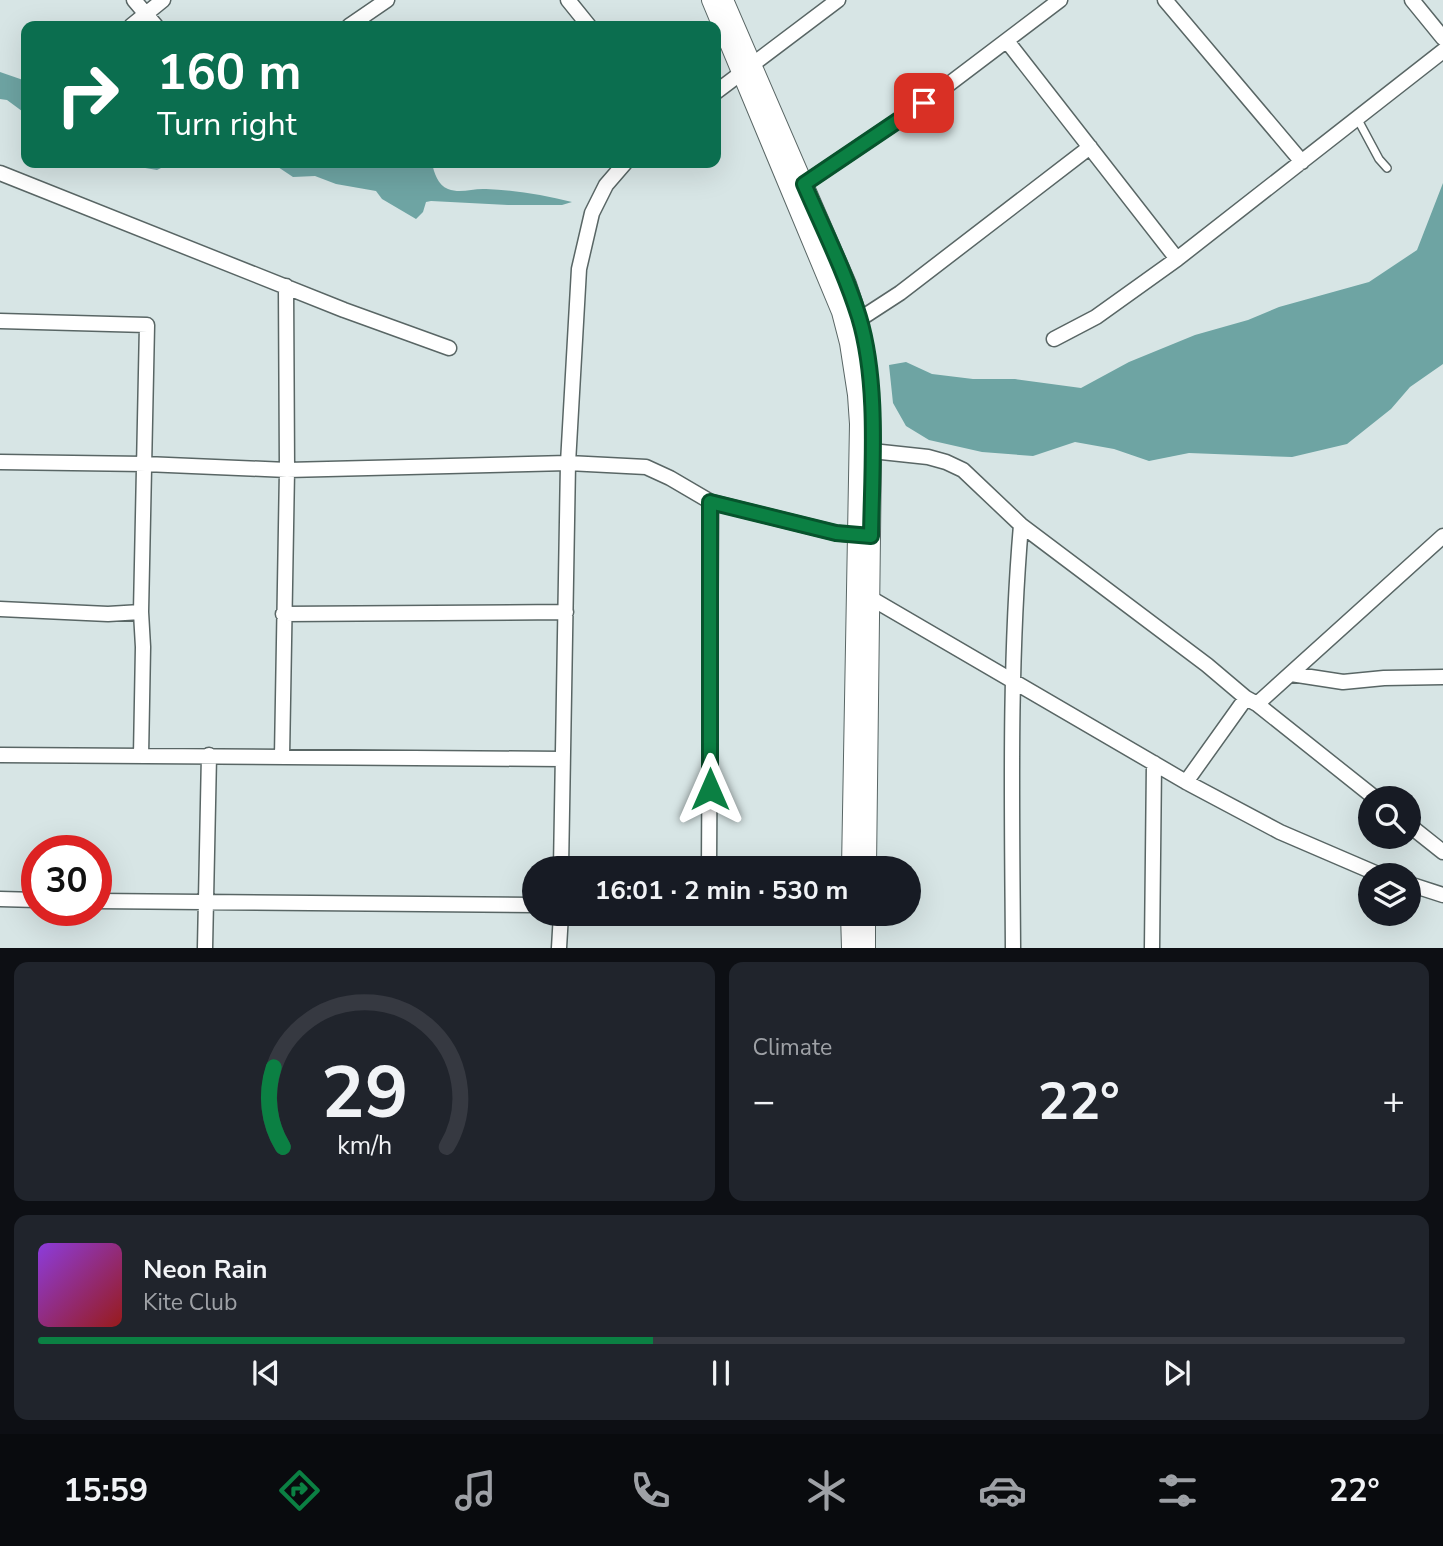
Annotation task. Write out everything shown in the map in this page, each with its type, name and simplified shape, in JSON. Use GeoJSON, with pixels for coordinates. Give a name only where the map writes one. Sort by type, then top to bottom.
{"type":"FeatureCollection","features":[{"type":"Feature","properties":{"kind":"street"},"geometry":{"type":"LineString","coordinates":[[134,0],[151,21]]}},
{"type":"Feature","properties":{"kind":"street"},"geometry":{"type":"LineString","coordinates":[[137,21],[163,0]]}},
{"type":"Feature","properties":{"kind":"street"},"geometry":{"type":"LineString","coordinates":[[356,21],[387,0]]}},
{"type":"Feature","properties":{"kind":"street"},"geometry":{"type":"LineString","coordinates":[[568,0],[585,21]]}},
{"type":"Feature","properties":{"kind":"street"},"geometry":{"type":"LineString","coordinates":[[711,0],[804,184],[860,319],[857,343],[865,424],[864,536],[852,856]]}},
{"type":"Feature","properties":{"kind":"street"},"geometry":{"type":"LineString","coordinates":[[724,0],[747,69],[831,286],[857,343]]}},
{"type":"Feature","properties":{"kind":"street"},"geometry":{"type":"LineString","coordinates":[[721,88],[838,0]]}},
{"type":"Feature","properties":{"kind":"street"},"geometry":{"type":"LineString","coordinates":[[804,184],[924,103],[1060,0]]}},
{"type":"Feature","properties":{"kind":"street"},"geometry":{"type":"LineString","coordinates":[[1165,0],[1302,162]]}},
{"type":"Feature","properties":{"kind":"street"},"geometry":{"type":"LineString","coordinates":[[1412,0],[1443,38]]}},
{"type":"Feature","properties":{"kind":"street"},"geometry":{"type":"LineString","coordinates":[[1007,41],[1177,259]]}},
{"type":"Feature","properties":{"kind":"street"},"geometry":{"type":"LineString","coordinates":[[1054,339],[1096,317],[1177,259],[1443,51]]}},
{"type":"Feature","properties":{"kind":"street"},"geometry":{"type":"LineString","coordinates":[[860,319],[900,293],[1090,147]]}},
{"type":"Feature","properties":{"kind":"street"},"geometry":{"type":"LineString","coordinates":[[561,856],[568,463],[579,269],[592,212],[610,179],[620,168]]}},
{"type":"Feature","properties":{"kind":"street"},"geometry":{"type":"LineString","coordinates":[[0,173],[449,348]]}},
{"type":"Feature","properties":{"kind":"street"},"geometry":{"type":"LineString","coordinates":[[282,757],[287,470],[285,286]]}},
{"type":"Feature","properties":{"kind":"street"},"geometry":{"type":"LineString","coordinates":[[0,321],[147,325],[141,757]]}},
{"type":"Feature","properties":{"kind":"street"},"geometry":{"type":"LineString","coordinates":[[864,536],[872,451],[865,424]]}},
{"type":"Feature","properties":{"kind":"street"},"geometry":{"type":"LineString","coordinates":[[872,451],[928,457],[963,470],[1021,525],[1207,665],[1360,786]]}},
{"type":"Feature","properties":{"kind":"street"},"geometry":{"type":"LineString","coordinates":[[0,462],[287,470],[568,463],[646,467],[710,502],[799,525],[864,536]]}},
{"type":"Feature","properties":{"kind":"street"},"geometry":{"type":"LineString","coordinates":[[709,856],[710,502]]}},
{"type":"Feature","properties":{"kind":"street"},"geometry":{"type":"LineString","coordinates":[[1013,947],[1012,681],[1021,525]]}},
{"type":"Feature","properties":{"kind":"street"},"geometry":{"type":"LineString","coordinates":[[1186,782],[1252,701],[1291,674],[1443,536]]}},
{"type":"Feature","properties":{"kind":"street"},"geometry":{"type":"LineString","coordinates":[[863,594],[1186,782],[1280,832],[1358,866]]}},
{"type":"Feature","properties":{"kind":"street"},"geometry":{"type":"LineString","coordinates":[[863,594],[867,856]]}},
{"type":"Feature","properties":{"kind":"street"},"geometry":{"type":"LineString","coordinates":[[0,609],[108,614],[141,612]]}},
{"type":"Feature","properties":{"kind":"street"},"geometry":{"type":"LineString","coordinates":[[283,614],[566,612]]}},
{"type":"Feature","properties":{"kind":"street"},"geometry":{"type":"LineString","coordinates":[[1291,674],[1343,681],[1443,677]]}},
{"type":"Feature","properties":{"kind":"street"},"geometry":{"type":"LineString","coordinates":[[0,755],[562,759]]}},
{"type":"Feature","properties":{"kind":"street"},"geometry":{"type":"LineString","coordinates":[[205,947],[209,755]]}},
{"type":"Feature","properties":{"kind":"street"},"geometry":{"type":"LineString","coordinates":[[1152,947],[1154,763]]}},
{"type":"Feature","properties":{"kind":"street"},"geometry":{"type":"LineString","coordinates":[[1421,835],[1443,852]]}},
{"type":"Feature","properties":{"kind":"street"},"geometry":{"type":"LineString","coordinates":[[1421,888],[1443,895]]}},
{"type":"Feature","properties":{"kind":"street"},"geometry":{"type":"LineString","coordinates":[[0,899],[21,900]]}},
{"type":"Feature","properties":{"kind":"street"},"geometry":{"type":"LineString","coordinates":[[112,901],[522,905]]}},
{"type":"Feature","properties":{"kind":"street"},"geometry":{"type":"LineString","coordinates":[[559,947],[560,926]]}},
{"type":"Feature","properties":{"kind":"street"},"geometry":{"type":"LineString","coordinates":[[850,926],[850,947]]}},
{"type":"Feature","properties":{"kind":"street"},"geometry":{"type":"LineString","coordinates":[[866,926],[866,947]]}},
{"type":"Feature","properties":{"kind":"lane"},"geometry":{"type":"LineString","coordinates":[[1357,118],[1379,159],[1387,168]]}},
{"type":"Feature","properties":{"kind":"water"},"geometry":{"type":"Polygon","coordinates":[[[0,72],[21,79],[21,110],[7,100],[0,99],[0,72]]]}},
{"type":"Feature","properties":{"kind":"water"},"geometry":{"type":"Polygon","coordinates":[[[280,168],[433,168],[439,182],[453,190],[508,190],[572,202],[562,205],[508,205],[431,201],[426,202],[423,212],[416,219],[382,199],[376,191],[336,184],[315,176],[293,177],[280,168]]]}},
{"type":"Feature","properties":{"kind":"water"},"geometry":{"type":"Polygon","coordinates":[[[1443,183],[1443,364],[1410,387],[1391,409],[1347,444],[1292,457],[1189,453],[1149,461],[1114,449],[1075,442],[1033,456],[982,452],[929,440],[906,426],[893,403],[889,365],[906,362],[932,374],[973,379],[1015,379],[1081,388],[1129,362],[1195,335],[1248,320],[1279,307],[1369,282],[1417,250],[1443,183]]]}},
{"type":"Feature","properties":{"kind":"route"},"geometry":{"type":"LineString","coordinates":[[710,789],[710,502],[836,533],[871,536],[871,397],[865,342],[847,284],[804,184],[924,103]]}}]}
